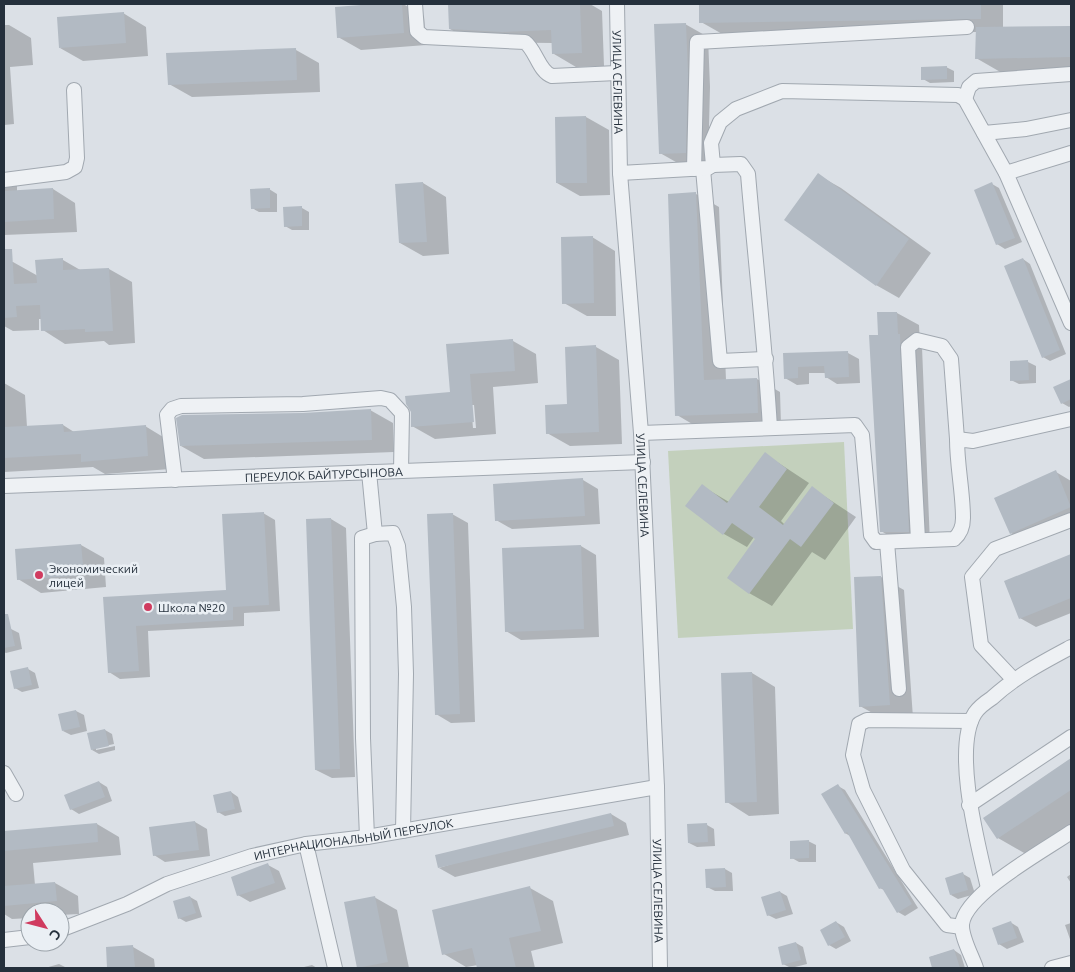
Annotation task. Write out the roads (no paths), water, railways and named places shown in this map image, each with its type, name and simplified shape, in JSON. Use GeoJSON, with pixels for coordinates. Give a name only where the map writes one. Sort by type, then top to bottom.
{"type":"FeatureCollection","features":[{"type":"Feature","properties":{"kind":"street"},"geometry":{"type":"LineString","coordinates":[[415,4],[416,31],[424,37],[525,42],[530,46],[546,73],[552,76],[617,73]]}},
{"type":"Feature","properties":{"kind":"street","name":"УЛИЦА СЕЛЕВИНА"},"geometry":{"type":"LineString","coordinates":[[617,4],[620,173],[643,462],[657,786],[660,968]]}},
{"type":"Feature","properties":{"kind":"street"},"geometry":{"type":"LineString","coordinates":[[766,360],[720,360],[704,167],[697,42],[967,27]]}},
{"type":"Feature","properties":{"kind":"street"},"geometry":{"type":"LineString","coordinates":[[965,99],[969,87],[976,81],[1071,74]]}},
{"type":"Feature","properties":{"kind":"street"},"geometry":{"type":"LineString","coordinates":[[4,180],[66,172],[75,167],[77,158],[74,90]]}},
{"type":"Feature","properties":{"kind":"street"},"geometry":{"type":"LineString","coordinates":[[704,167],[720,122],[736,109],[782,91],[954,94],[965,99],[1006,173],[1071,323]]}},
{"type":"Feature","properties":{"kind":"street"},"geometry":{"type":"LineString","coordinates":[[984,133],[1026,129],[1071,120]]}},
{"type":"Feature","properties":{"kind":"street"},"geometry":{"type":"LineString","coordinates":[[1006,173],[1071,153]]}},
{"type":"Feature","properties":{"kind":"street"},"geometry":{"type":"LineString","coordinates":[[620,173],[741,164],[748,174],[757,288],[766,360],[770,428]]}},
{"type":"Feature","properties":{"kind":"street"},"geometry":{"type":"LineString","coordinates":[[641,433],[855,425],[862,434],[871,535],[876,542],[954,539],[960,531],[963,519],[958,473],[951,359],[942,346],[917,340],[908,347],[918,540]]}},
{"type":"Feature","properties":{"kind":"street"},"geometry":{"type":"LineString","coordinates":[[175,480],[167,414],[172,409],[181,406],[303,404],[381,398],[390,400],[402,412],[401,471]]}},
{"type":"Feature","properties":{"kind":"street"},"geometry":{"type":"LineString","coordinates":[[957,439],[973,441],[1071,419]]}},
{"type":"Feature","properties":{"kind":"street","name":"ПЕРЕУЛОК БАЙТУРСЫНОВА"},"geometry":{"type":"LineString","coordinates":[[4,486],[643,462]]}},
{"type":"Feature","properties":{"kind":"street"},"geometry":{"type":"LineString","coordinates":[[369,472],[375,534]]}},
{"type":"Feature","properties":{"kind":"street"},"geometry":{"type":"LineString","coordinates":[[1013,679],[981,645],[972,577],[995,549],[1071,520]]}},
{"type":"Feature","properties":{"kind":"street"},"geometry":{"type":"LineString","coordinates":[[367,837],[363,738],[362,538],[375,534],[394,534],[398,546],[404,607],[406,674],[403,831]]}},
{"type":"Feature","properties":{"kind":"street"},"geometry":{"type":"LineString","coordinates":[[887,542],[899,689]]}},
{"type":"Feature","properties":{"kind":"street"},"geometry":{"type":"LineString","coordinates":[[988,888],[969,805],[966,743],[971,721],[976,711],[1013,679],[1071,647]]}},
{"type":"Feature","properties":{"kind":"street"},"geometry":{"type":"LineString","coordinates":[[962,927],[947,925],[904,870],[863,790],[853,755],[858,724],[866,720],[971,721]]}},
{"type":"Feature","properties":{"kind":"street"},"geometry":{"type":"LineString","coordinates":[[969,805],[1071,738]]}},
{"type":"Feature","properties":{"kind":"street"},"geometry":{"type":"LineString","coordinates":[[4,773],[16,794]]}},
{"type":"Feature","properties":{"kind":"street","name":"ИНТЕРНАЦИОНАЛЬНЫЙ ПЕРЕУЛОК"},"geometry":{"type":"LineString","coordinates":[[70,926],[127,904],[167,884],[252,856],[306,844],[367,837],[657,786]]}},
{"type":"Feature","properties":{"kind":"street"},"geometry":{"type":"LineString","coordinates":[[976,968],[962,927],[964,913],[988,888],[1071,832]]}},
{"type":"Feature","properties":{"kind":"street"},"geometry":{"type":"LineString","coordinates":[[306,844],[334,968]]}},
{"type":"Feature","properties":{"kind":"street"},"geometry":{"type":"LineString","coordinates":[[4,940],[20,938]]}},
{"type":"Feature","properties":{"kind":"street"},"geometry":{"type":"LineString","coordinates":[[1052,968],[1071,963]]}},
{"type":"Feature","properties":{"kind":"place","name":"Экономический лицей"},"geometry":{"type":"Point","coordinates":[39,575]}},
{"type":"Feature","properties":{"kind":"place","name":"Школа №20"},"geometry":{"type":"Point","coordinates":[148,607]}}]}
